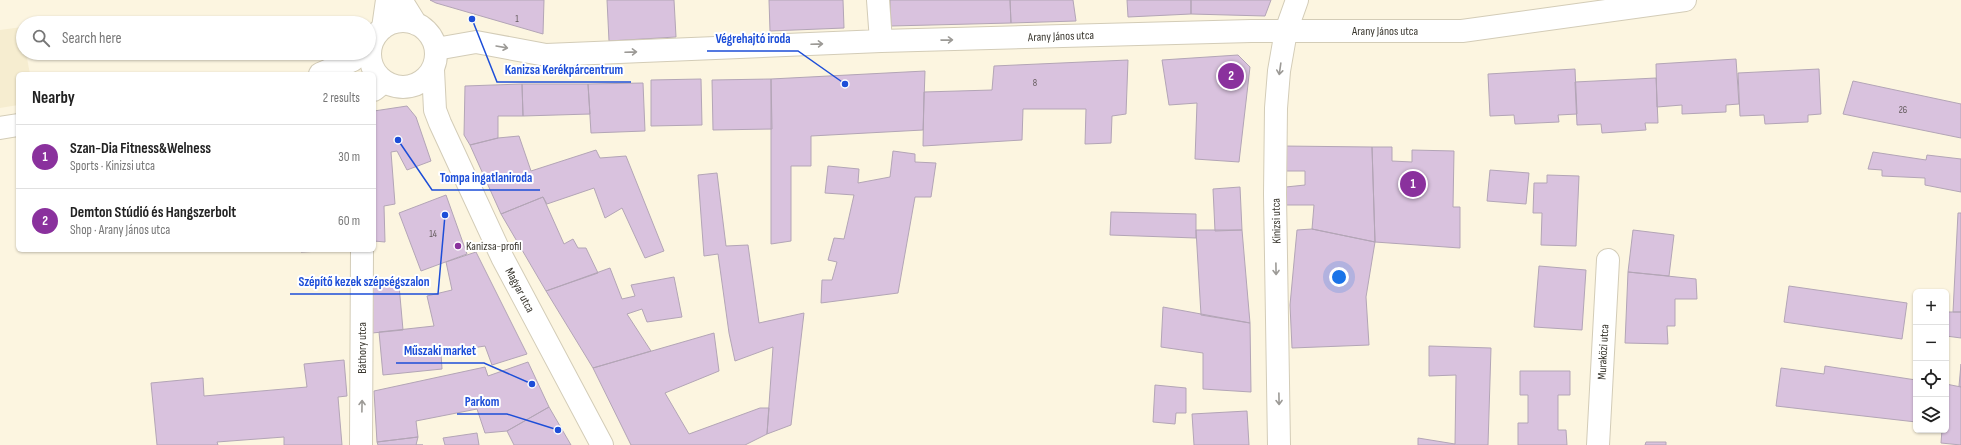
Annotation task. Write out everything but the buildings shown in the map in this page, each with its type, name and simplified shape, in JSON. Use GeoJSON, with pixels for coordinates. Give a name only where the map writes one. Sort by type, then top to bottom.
{"type":"FeatureCollection","features":[{"type":"Feature","properties":{"kind":"street"},"geometry":{"type":"LineString","coordinates":[[376,29],[386,0]]}},
{"type":"Feature","properties":{"kind":"street"},"geometry":{"type":"LineString","coordinates":[[401,0],[416,24]]}},
{"type":"Feature","properties":{"kind":"street"},"geometry":{"type":"LineString","coordinates":[[878,0],[881,41]]}},
{"type":"Feature","properties":{"kind":"street","name":"Kinizsi utca"},"geometry":{"type":"LineString","coordinates":[[1279,445],[1275,194],[1276,108],[1279,71],[1286,31],[1297,0]]}},
{"type":"Feature","properties":{"kind":"street","name":"Arany János utca"},"geometry":{"type":"LineString","coordinates":[[436,49],[476,42],[546,55],[881,41],[1286,31],[1462,30],[1685,0]]}},
{"type":"Feature","properties":{"kind":"street"},"geometry":{"type":"LineString","coordinates":[[376,39],[399,21],[416,24],[426,30],[433,38],[436,49],[436,60],[433,70],[422,82],[406,88],[378,82]]}},
{"type":"Feature","properties":{"kind":"street"},"geometry":{"type":"LineString","coordinates":[[325,72],[353,60]]}},
{"type":"Feature","properties":{"kind":"street"},"geometry":{"type":"LineString","coordinates":[[371,60],[374,72]]}},
{"type":"Feature","properties":{"kind":"street","name":"Magyar utca"},"geometry":{"type":"LineString","coordinates":[[433,70],[435,110],[502,257],[602,445]]}},
{"type":"Feature","properties":{"kind":"street","name":"Magyar utca"},"geometry":{"type":"LineString","coordinates":[[406,88],[435,110]]}},
{"type":"Feature","properties":{"kind":"street"},"geometry":{"type":"LineString","coordinates":[[0,128],[16,125]]}},
{"type":"Feature","properties":{"kind":"street","name":"Báthory utca"},"geometry":{"type":"LineString","coordinates":[[361,445],[362,252]]}},
{"type":"Feature","properties":{"kind":"street","name":"Muraközi utca"},"geometry":{"type":"LineString","coordinates":[[1598,445],[1608,260]]}},
{"type":"Feature","properties":{"kind":"shaded area"},"geometry":{"type":"Polygon","coordinates":[[[16,28],[16,60],[27,60],[30,72],[16,72],[16,105],[0,108],[0,30],[16,28]]]}},
{"type":"Feature","properties":{"kind":"place","name":"Kanizsa Kerékpárcentrum"},"geometry":{"type":"Point","coordinates":[472,19]}},
{"type":"Feature","properties":{"kind":"place","name":"Demton Stúdió és Hangszerbolt"},"geometry":{"type":"Point","coordinates":[1231,76]}},
{"type":"Feature","properties":{"kind":"place","name":"Végrehajtó iroda"},"geometry":{"type":"Point","coordinates":[845,84]}},
{"type":"Feature","properties":{"kind":"place","name":"Tompa ingatlaniroda"},"geometry":{"type":"Point","coordinates":[398,140]}},
{"type":"Feature","properties":{"kind":"place","name":"Szan-Dia Fitness&Welness"},"geometry":{"type":"Point","coordinates":[1413,184]}},
{"type":"Feature","properties":{"kind":"place","name":"Szépítő kezek szépségszalon"},"geometry":{"type":"Point","coordinates":[445,215]}},
{"type":"Feature","properties":{"kind":"place","name":"Kanizsa-profil"},"geometry":{"type":"Point","coordinates":[458,246]}},
{"type":"Feature","properties":{"kind":"place","name":"Műszaki market"},"geometry":{"type":"Point","coordinates":[532,384]}},
{"type":"Feature","properties":{"kind":"place","name":"Parkom"},"geometry":{"type":"Point","coordinates":[558,430]}}]}
